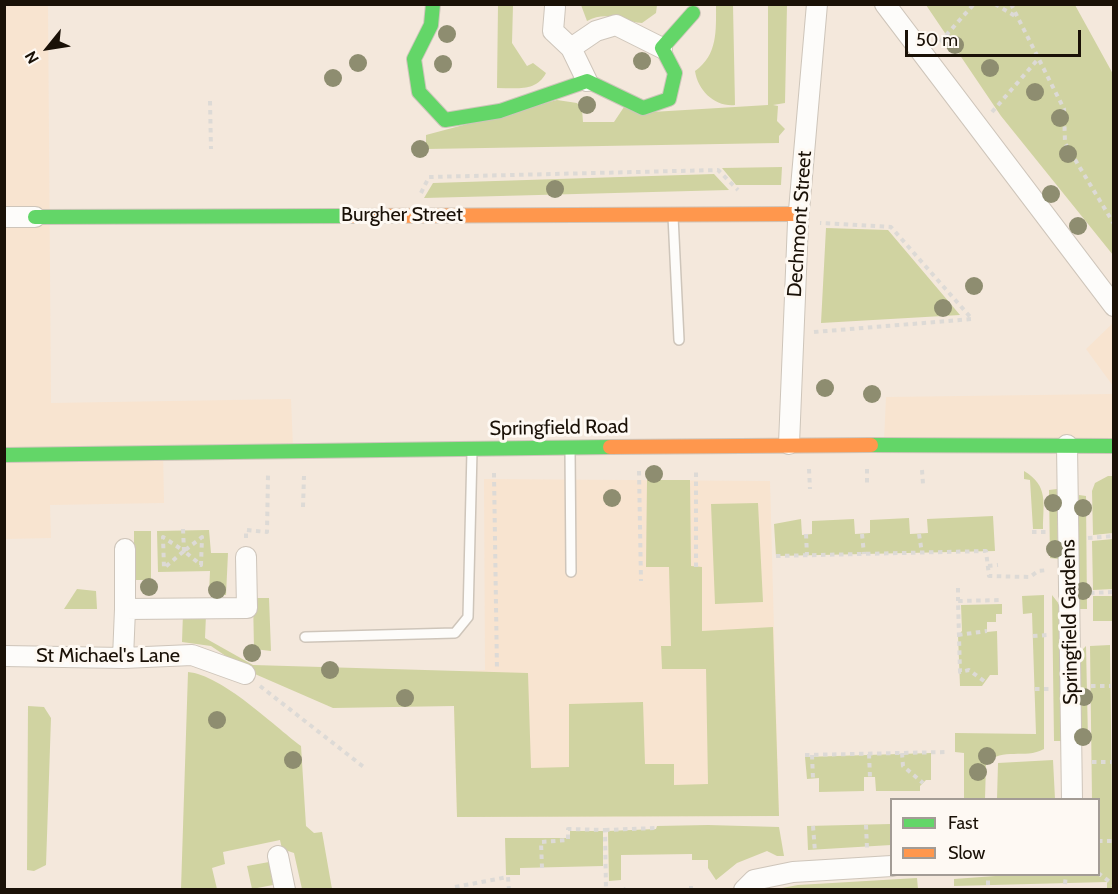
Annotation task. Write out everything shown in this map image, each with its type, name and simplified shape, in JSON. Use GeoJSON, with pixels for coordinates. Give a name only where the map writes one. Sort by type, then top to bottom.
{"type":"FeatureCollection","features":[{"type":"Feature","properties":{"kind":"street"},"geometry":{"type":"LineString","coordinates":[[433,4],[431,25],[414,59],[419,92],[445,120],[500,111],[587,81]]}},
{"type":"Feature","properties":{"kind":"street","name":"Dechmont Street"},"geometry":{"type":"LineString","coordinates":[[789,444],[799,218],[817,4]]}},
{"type":"Feature","properties":{"kind":"street"},"geometry":{"type":"LineString","coordinates":[[885,4],[1113,306]]}},
{"type":"Feature","properties":{"kind":"street"},"geometry":{"type":"LineString","coordinates":[[555,7],[553,31],[571,48],[587,81],[643,108],[669,99],[675,73],[662,48],[616,25],[596,31],[571,48]]}},
{"type":"Feature","properties":{"kind":"street"},"geometry":{"type":"LineString","coordinates":[[662,48],[693,13]]}},
{"type":"Feature","properties":{"kind":"street","name":"Burgher Street"},"geometry":{"type":"LineString","coordinates":[[4,217],[762,214],[799,218]]}},
{"type":"Feature","properties":{"kind":"street","name":"Springfield Road"},"geometry":{"type":"LineString","coordinates":[[4,455],[789,444],[1113,446]]}},
{"type":"Feature","properties":{"kind":"street","name":"Springfield Gardens"},"geometry":{"type":"LineString","coordinates":[[1067,445],[1072,798]]}},
{"type":"Feature","properties":{"kind":"street"},"geometry":{"type":"LineString","coordinates":[[123,658],[125,549]]}},
{"type":"Feature","properties":{"kind":"street"},"geometry":{"type":"LineString","coordinates":[[125,609],[247,608],[246,557]]}},
{"type":"Feature","properties":{"kind":"street","name":"St Michael's Lane"},"geometry":{"type":"LineString","coordinates":[[4,656],[123,658],[192,655],[245,674]]}},
{"type":"Feature","properties":{"kind":"street"},"geometry":{"type":"LineString","coordinates":[[278,856],[285,890]]}},
{"type":"Feature","properties":{"kind":"street"},"geometry":{"type":"LineString","coordinates":[[744,890],[753,880],[793,872],[890,866]]}},
{"type":"Feature","properties":{"kind":"lane"},"geometry":{"type":"LineString","coordinates":[[673,214],[680,340]]}},
{"type":"Feature","properties":{"kind":"lane"},"geometry":{"type":"LineString","coordinates":[[570,447],[571,572]]}},
{"type":"Feature","properties":{"kind":"lane"},"geometry":{"type":"LineString","coordinates":[[305,637],[455,633],[468,617],[472,448]]}},
{"type":"Feature","properties":{"kind":"path"},"geometry":{"type":"LineString","coordinates":[[926,58],[974,4]]}},
{"type":"Feature","properties":{"kind":"path"},"geometry":{"type":"LineString","coordinates":[[995,4],[1015,16]]}},
{"type":"Feature","properties":{"kind":"path"},"geometry":{"type":"LineString","coordinates":[[1011,4],[1015,16],[1064,109],[1065,143],[1113,225]]}},
{"type":"Feature","properties":{"kind":"path"},"geometry":{"type":"LineString","coordinates":[[979,130],[1018,80],[1039,58]]}},
{"type":"Feature","properties":{"kind":"path"},"geometry":{"type":"LineString","coordinates":[[210,100],[211,149]]}},
{"type":"Feature","properties":{"kind":"path"},"geometry":{"type":"LineString","coordinates":[[409,215],[429,177],[717,170],[762,214]]}},
{"type":"Feature","properties":{"kind":"path"},"geometry":{"type":"LineString","coordinates":[[794,334],[972,319],[891,226],[799,218]]}},
{"type":"Feature","properties":{"kind":"path"},"geometry":{"type":"LineString","coordinates":[[696,445],[696,567]]}},
{"type":"Feature","properties":{"kind":"path"},"geometry":{"type":"LineString","coordinates":[[639,446],[640,581]]}},
{"type":"Feature","properties":{"kind":"path"},"geometry":{"type":"LineString","coordinates":[[494,448],[497,671]]}},
{"type":"Feature","properties":{"kind":"path"},"geometry":{"type":"LineString","coordinates":[[303,507],[304,451]]}},
{"type":"Feature","properties":{"kind":"path"},"geometry":{"type":"LineString","coordinates":[[246,557],[246,530],[267,532],[268,492]]}},
{"type":"Feature","properties":{"kind":"path"},"geometry":{"type":"LineString","coordinates":[[183,529],[184,551]]}},
{"type":"Feature","properties":{"kind":"path"},"geometry":{"type":"LineString","coordinates":[[1032,532],[1046,532]]}},
{"type":"Feature","properties":{"kind":"path"},"geometry":{"type":"LineString","coordinates":[[806,534],[807,555]]}},
{"type":"Feature","properties":{"kind":"path"},"geometry":{"type":"LineString","coordinates":[[862,534],[864,554]]}},
{"type":"Feature","properties":{"kind":"path"},"geometry":{"type":"LineString","coordinates":[[920,534],[922,553]]}},
{"type":"Feature","properties":{"kind":"path"},"geometry":{"type":"LineString","coordinates":[[1088,538],[1113,536]]}},
{"type":"Feature","properties":{"kind":"path"},"geometry":{"type":"LineString","coordinates":[[184,551],[164,537],[164,568],[184,551],[202,537],[201,565],[184,551]]}},
{"type":"Feature","properties":{"kind":"path"},"geometry":{"type":"LineString","coordinates":[[776,556],[986,551],[989,576],[1030,577],[1038,571],[1048,570]]}},
{"type":"Feature","properties":{"kind":"path"},"geometry":{"type":"LineString","coordinates":[[988,566],[998,565]]}},
{"type":"Feature","properties":{"kind":"path"},"geometry":{"type":"LineString","coordinates":[[958,588],[960,672],[969,670],[984,681]]}},
{"type":"Feature","properties":{"kind":"path"},"geometry":{"type":"LineString","coordinates":[[1089,593],[1113,592]]}},
{"type":"Feature","properties":{"kind":"path"},"geometry":{"type":"LineString","coordinates":[[958,601],[1002,600]]}},
{"type":"Feature","properties":{"kind":"path"},"geometry":{"type":"LineString","coordinates":[[958,635],[987,631]]}},
{"type":"Feature","properties":{"kind":"path"},"geometry":{"type":"LineString","coordinates":[[1033,636],[1048,635]]}},
{"type":"Feature","properties":{"kind":"path"},"geometry":{"type":"LineString","coordinates":[[245,674],[365,768]]}},
{"type":"Feature","properties":{"kind":"path"},"geometry":{"type":"LineString","coordinates":[[1090,686],[1111,686]]}},
{"type":"Feature","properties":{"kind":"path"},"geometry":{"type":"LineString","coordinates":[[1035,689],[1049,689]]}},
{"type":"Feature","properties":{"kind":"path"},"geometry":{"type":"LineString","coordinates":[[805,756],[947,752]]}},
{"type":"Feature","properties":{"kind":"path"},"geometry":{"type":"LineString","coordinates":[[902,753],[903,765],[923,783]]}},
{"type":"Feature","properties":{"kind":"path"},"geometry":{"type":"LineString","coordinates":[[869,754],[870,777]]}},
{"type":"Feature","properties":{"kind":"path"},"geometry":{"type":"LineString","coordinates":[[812,755],[813,778]]}},
{"type":"Feature","properties":{"kind":"path"},"geometry":{"type":"LineString","coordinates":[[1092,762],[1113,762]]}},
{"type":"Feature","properties":{"kind":"path"},"geometry":{"type":"LineString","coordinates":[[866,825],[867,851]]}},
{"type":"Feature","properties":{"kind":"path"},"geometry":{"type":"LineString","coordinates":[[813,826],[816,853]]}},
{"type":"Feature","properties":{"kind":"path"},"geometry":{"type":"LineString","coordinates":[[542,868],[541,842],[568,840],[568,829],[655,828]]}},
{"type":"Feature","properties":{"kind":"path"},"geometry":{"type":"LineString","coordinates":[[605,830],[606,890]]}},
{"type":"Feature","properties":{"kind":"path"},"geometry":{"type":"LineString","coordinates":[[1100,875],[1113,885]]}},
{"type":"Feature","properties":{"kind":"path"},"geometry":{"type":"LineString","coordinates":[[988,876],[988,885]]}},
{"type":"Feature","properties":{"kind":"path"},"geometry":{"type":"LineString","coordinates":[[1065,884],[1066,876]]}},
{"type":"Feature","properties":{"kind":"path"},"geometry":{"type":"LineString","coordinates":[[455,887],[508,877],[509,890]]}},
{"type":"Feature","properties":{"kind":"shaded area"},"geometry":{"type":"Polygon","coordinates":[[[4,5],[48,5],[51,403],[291,399],[293,447],[163,450],[164,503],[50,505],[51,538],[5,539],[4,5]]]}},
{"type":"Feature","properties":{"kind":"shaded area"},"geometry":{"type":"Polygon","coordinates":[[[1113,323],[1113,386],[1086,349],[1113,323]]]}},
{"type":"Feature","properties":{"kind":"shaded area"},"geometry":{"type":"Polygon","coordinates":[[[1113,394],[1113,444],[884,441],[886,397],[1113,394]]]}},
{"type":"Feature","properties":{"kind":"shaded area"},"geometry":{"type":"Polygon","coordinates":[[[484,479],[770,481],[779,816],[457,817],[453,672],[485,670],[484,479]]]}},
{"type":"Feature","properties":{"kind":"green space"},"geometry":{"type":"Polygon","coordinates":[[[498,5],[513,5],[512,43],[527,66],[533,63],[546,73],[542,79],[531,86],[497,88],[498,5]]]}},
{"type":"Feature","properties":{"kind":"green space"},"geometry":{"type":"Polygon","coordinates":[[[581,5],[657,5],[656,13],[642,23],[608,16],[587,21],[581,5]]]}},
{"type":"Feature","properties":{"kind":"green space"},"geometry":{"type":"Polygon","coordinates":[[[716,5],[733,5],[735,105],[721,103],[709,96],[700,85],[695,71],[703,65],[712,50],[716,5]]]}},
{"type":"Feature","properties":{"kind":"green space"},"geometry":{"type":"Polygon","coordinates":[[[768,5],[787,5],[785,103],[773,105],[778,106],[777,121],[785,129],[779,136],[779,143],[426,149],[426,135],[557,100],[577,103],[582,109],[583,122],[614,122],[624,107],[652,112],[768,105],[768,5]]]}},
{"type":"Feature","properties":{"kind":"green space"},"geometry":{"type":"Polygon","coordinates":[[[926,5],[1075,5],[1113,74],[1113,255],[1001,116],[926,5]]]}},
{"type":"Feature","properties":{"kind":"green space"},"geometry":{"type":"Polygon","coordinates":[[[782,167],[781,185],[736,185],[722,168],[782,167]]]}},
{"type":"Feature","properties":{"kind":"green space"},"geometry":{"type":"Polygon","coordinates":[[[714,174],[729,190],[424,198],[433,183],[714,174]]]}},
{"type":"Feature","properties":{"kind":"green space"},"geometry":{"type":"Polygon","coordinates":[[[826,228],[888,230],[960,315],[821,323],[826,228]]]}},
{"type":"Feature","properties":{"kind":"green space"},"geometry":{"type":"Polygon","coordinates":[[[1024,471],[1038,483],[1041,489],[1044,503],[1043,529],[1033,529],[1030,480],[1024,479],[1024,471]]]}},
{"type":"Feature","properties":{"kind":"green space"},"geometry":{"type":"Polygon","coordinates":[[[1108,476],[1113,476],[1113,533],[1093,535],[1092,491],[1095,483],[1108,476]]]}},
{"type":"Feature","properties":{"kind":"green space"},"geometry":{"type":"Polygon","coordinates":[[[647,480],[690,480],[691,566],[702,567],[702,631],[773,627],[779,816],[457,817],[454,706],[333,708],[248,671],[211,646],[182,642],[183,613],[206,615],[205,638],[253,665],[528,673],[531,768],[569,767],[569,704],[643,702],[645,764],[674,764],[674,785],[708,784],[706,669],[662,669],[661,646],[671,646],[669,567],[646,567],[647,480]]]}},
{"type":"Feature","properties":{"kind":"green space"},"geometry":{"type":"Polygon","coordinates":[[[1057,489],[1058,559],[1050,558],[1049,490],[1057,489]]]}},
{"type":"Feature","properties":{"kind":"green space"},"geometry":{"type":"Polygon","coordinates":[[[1079,495],[1086,496],[1087,609],[1079,609],[1079,495]]]}},
{"type":"Feature","properties":{"kind":"green space"},"geometry":{"type":"Polygon","coordinates":[[[758,503],[763,602],[715,604],[711,504],[758,503]]]}},
{"type":"Feature","properties":{"kind":"green space"},"geometry":{"type":"Polygon","coordinates":[[[993,516],[995,551],[776,556],[774,524],[801,519],[802,535],[812,534],[812,521],[854,519],[855,534],[870,533],[870,520],[909,518],[910,534],[928,533],[927,519],[993,516]]]}},
{"type":"Feature","properties":{"kind":"green space"},"geometry":{"type":"Polygon","coordinates":[[[209,530],[211,553],[228,553],[226,595],[209,594],[210,571],[158,572],[157,531],[209,530]]]}},
{"type":"Feature","properties":{"kind":"green space"},"geometry":{"type":"Polygon","coordinates":[[[134,531],[151,531],[151,580],[134,580],[134,531]]]}},
{"type":"Feature","properties":{"kind":"green space"},"geometry":{"type":"Polygon","coordinates":[[[1113,539],[1113,589],[1093,590],[1092,541],[1113,539]]]}},
{"type":"Feature","properties":{"kind":"green space"},"geometry":{"type":"Polygon","coordinates":[[[77,589],[96,591],[97,609],[64,609],[77,589]]]}},
{"type":"Feature","properties":{"kind":"green space"},"geometry":{"type":"Polygon","coordinates":[[[1044,595],[1044,749],[1029,753],[1007,754],[993,759],[986,764],[985,798],[964,798],[964,753],[955,752],[955,733],[1036,734],[1032,613],[1023,614],[1022,596],[1044,595]]]}},
{"type":"Feature","properties":{"kind":"green space"},"geometry":{"type":"Polygon","coordinates":[[[1052,595],[1059,604],[1061,741],[1054,741],[1052,595]]]}},
{"type":"Feature","properties":{"kind":"green space"},"geometry":{"type":"Polygon","coordinates":[[[1093,596],[1113,596],[1113,621],[1093,621],[1093,596]]]}},
{"type":"Feature","properties":{"kind":"green space"},"geometry":{"type":"Polygon","coordinates":[[[253,598],[269,598],[271,651],[254,649],[253,598]]]}},
{"type":"Feature","properties":{"kind":"green space"},"geometry":{"type":"Polygon","coordinates":[[[1002,604],[1002,614],[996,614],[996,622],[987,622],[987,632],[997,631],[998,675],[990,675],[982,686],[960,686],[958,635],[962,631],[961,605],[1002,604]]]}},
{"type":"Feature","properties":{"kind":"green space"},"geometry":{"type":"Polygon","coordinates":[[[1110,645],[1113,889],[1107,889],[1107,882],[954,886],[954,879],[995,876],[1100,876],[1100,798],[1092,798],[1090,646],[1110,645]]]}},
{"type":"Feature","properties":{"kind":"green space"},"geometry":{"type":"Polygon","coordinates":[[[1086,646],[1088,740],[1080,741],[1079,653],[1086,646]]]}},
{"type":"Feature","properties":{"kind":"green space"},"geometry":{"type":"Polygon","coordinates":[[[188,672],[201,675],[231,691],[301,746],[306,826],[314,833],[322,832],[332,889],[302,889],[294,853],[282,849],[280,840],[223,852],[225,864],[212,868],[217,889],[181,889],[188,672]]]}},
{"type":"Feature","properties":{"kind":"green space"},"geometry":{"type":"Polygon","coordinates":[[[28,706],[44,707],[51,718],[46,865],[34,871],[27,870],[28,706]]]}},
{"type":"Feature","properties":{"kind":"green space"},"geometry":{"type":"Polygon","coordinates":[[[931,753],[931,780],[926,780],[920,786],[920,791],[876,791],[875,777],[864,777],[864,791],[819,792],[819,778],[807,779],[805,757],[931,753]]]}},
{"type":"Feature","properties":{"kind":"green space"},"geometry":{"type":"Polygon","coordinates":[[[1053,760],[1055,798],[997,798],[998,763],[1053,760]]]}},
{"type":"Feature","properties":{"kind":"green space"},"geometry":{"type":"Polygon","coordinates":[[[890,824],[890,845],[808,850],[807,826],[890,824]]]}},
{"type":"Feature","properties":{"kind":"green space"},"geometry":{"type":"Polygon","coordinates":[[[657,826],[779,827],[784,856],[777,856],[767,851],[737,863],[716,880],[708,868],[708,860],[692,860],[692,854],[621,855],[621,880],[609,881],[608,831],[656,829],[657,826]]]}},
{"type":"Feature","properties":{"kind":"green space"},"geometry":{"type":"Polygon","coordinates":[[[570,831],[603,831],[603,866],[520,868],[520,875],[506,875],[505,838],[570,838],[570,831]]]}},
{"type":"Feature","properties":{"kind":"green space"},"geometry":{"type":"Polygon","coordinates":[[[269,862],[273,885],[252,889],[247,866],[269,862]]]}},
{"type":"Feature","properties":{"kind":"green space"},"geometry":{"type":"Polygon","coordinates":[[[917,878],[918,889],[777,889],[798,885],[917,878]]]}},
{"type":"Feature","properties":{"kind":"traffic: fast"},"geometry":{"type":"LineString","coordinates":[[433,4],[431,25],[414,59],[419,92],[445,120],[500,111],[587,81],[643,108],[669,99],[675,73],[662,48],[693,13]]}},
{"type":"Feature","properties":{"kind":"traffic: fast"},"geometry":{"type":"LineString","coordinates":[[35,217],[348,216]]}},
{"type":"Feature","properties":{"kind":"traffic: fast"},"geometry":{"type":"LineString","coordinates":[[871,445],[1114,446]]}},
{"type":"Feature","properties":{"kind":"traffic: fast"},"geometry":{"type":"LineString","coordinates":[[4,455],[610,447]]}},
{"type":"Feature","properties":{"kind":"traffic: slow"},"geometry":{"type":"LineString","coordinates":[[348,216],[799,214]]}},
{"type":"Feature","properties":{"kind":"traffic: slow"},"geometry":{"type":"LineString","coordinates":[[610,447],[871,445]]}}]}
